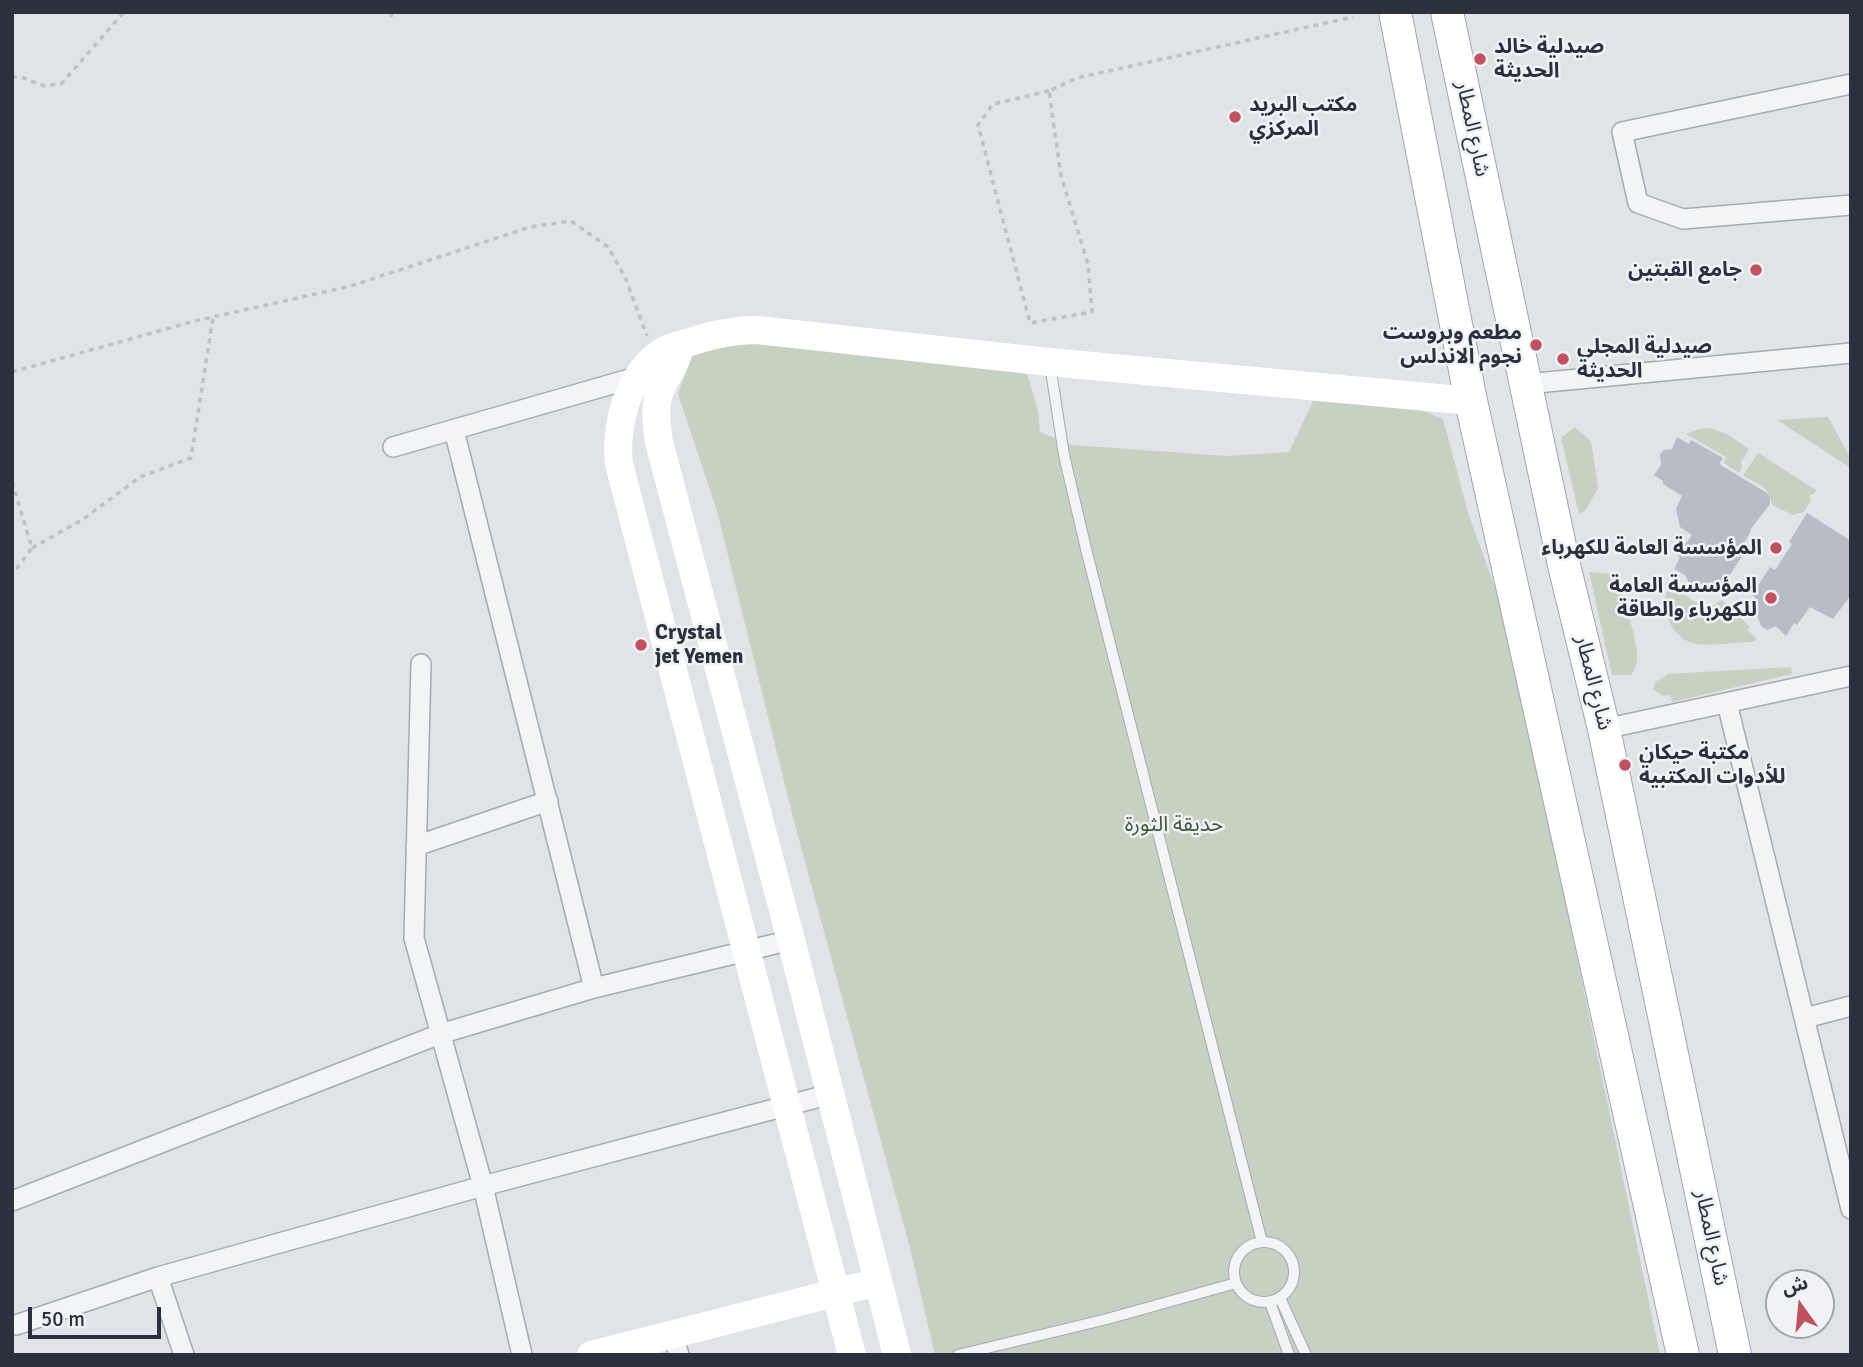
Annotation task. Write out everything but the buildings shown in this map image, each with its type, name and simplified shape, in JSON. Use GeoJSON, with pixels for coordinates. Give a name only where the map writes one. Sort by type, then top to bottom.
{"type":"FeatureCollection","features":[{"type":"Feature","properties":{"kind":"main road"},"geometry":{"type":"LineString","coordinates":[[1395,12],[1471,401],[1683,1355]]}},
{"type":"Feature","properties":{"kind":"main road","name":"شارع المطار"},"geometry":{"type":"LineString","coordinates":[[1447,12],[1564,565],[1604,729],[1735,1355]]}},
{"type":"Feature","properties":{"kind":"street"},"geometry":{"type":"LineString","coordinates":[[1851,84],[1622,132],[1638,203],[1683,219],[1851,205]]}},
{"type":"Feature","properties":{"kind":"street"},"geometry":{"type":"LineString","coordinates":[[852,1355],[619,464],[617,446],[623,409],[642,375],[667,349],[719,333],[757,330],[1049,362],[1471,401]]}},
{"type":"Feature","properties":{"kind":"street"},"geometry":{"type":"LineString","coordinates":[[680,345],[677,359],[657,401],[659,442],[791,940],[897,1355]]}},
{"type":"Feature","properties":{"kind":"street"},"geometry":{"type":"LineString","coordinates":[[1526,384],[1851,353]]}},
{"type":"Feature","properties":{"kind":"street"},"geometry":{"type":"LineString","coordinates":[[642,375],[657,401]]}},
{"type":"Feature","properties":{"kind":"street"},"geometry":{"type":"LineString","coordinates":[[393,447],[642,375]]}},
{"type":"Feature","properties":{"kind":"street"},"geometry":{"type":"LineString","coordinates":[[454,430],[594,988]]}},
{"type":"Feature","properties":{"kind":"street"},"geometry":{"type":"LineString","coordinates":[[640,544],[684,532]]}},
{"type":"Feature","properties":{"kind":"street"},"geometry":{"type":"LineString","coordinates":[[421,664],[414,938],[483,1186],[522,1355]]}},
{"type":"Feature","properties":{"kind":"street"},"geometry":{"type":"LineString","coordinates":[[1604,729],[1851,677]]}},
{"type":"Feature","properties":{"kind":"street"},"geometry":{"type":"LineString","coordinates":[[1727,703],[1848,1184],[1851,1209]]}},
{"type":"Feature","properties":{"kind":"street"},"geometry":{"type":"LineString","coordinates":[[416,846],[548,801]]}},
{"type":"Feature","properties":{"kind":"street"},"geometry":{"type":"LineString","coordinates":[[12,1201],[440,1034],[594,988],[791,940]]}},
{"type":"Feature","properties":{"kind":"street"},"geometry":{"type":"LineString","coordinates":[[1805,1018],[1851,1006]]}},
{"type":"Feature","properties":{"kind":"street"},"geometry":{"type":"LineString","coordinates":[[16,1325],[158,1277],[483,1186],[831,1094]]}},
{"type":"Feature","properties":{"kind":"street"},"geometry":{"type":"LineString","coordinates":[[158,1277],[184,1355]]}},
{"type":"Feature","properties":{"kind":"street"},"geometry":{"type":"LineString","coordinates":[[591,1355],[676,1344],[836,1292],[878,1282]]}},
{"type":"Feature","properties":{"kind":"lane"},"geometry":{"type":"LineString","coordinates":[[1049,362],[1064,455],[1087,553],[1262,1242]]}},
{"type":"Feature","properties":{"kind":"lane"},"geometry":{"type":"LineString","coordinates":[[1262,1242],[1274,1243],[1284,1248],[1294,1266],[1295,1277],[1288,1291],[1270,1302],[1249,1298],[1236,1283],[1234,1273],[1237,1259],[1243,1250],[1262,1242]]}},
{"type":"Feature","properties":{"kind":"lane"},"geometry":{"type":"LineString","coordinates":[[958,1355],[1107,1319],[1236,1283]]}},
{"type":"Feature","properties":{"kind":"lane"},"geometry":{"type":"LineString","coordinates":[[1280,1298],[1306,1355]]}},
{"type":"Feature","properties":{"kind":"lane"},"geometry":{"type":"LineString","coordinates":[[1270,1302],[1289,1355]]}},
{"type":"Feature","properties":{"kind":"path"},"geometry":{"type":"LineString","coordinates":[[12,76],[44,86],[62,83],[124,12]]}},
{"type":"Feature","properties":{"kind":"path"},"geometry":{"type":"LineString","coordinates":[[1049,91],[1061,176],[1088,264],[1092,312],[1030,323],[978,125],[993,104],[1049,91],[1077,78],[1353,17]]}},
{"type":"Feature","properties":{"kind":"path"},"geometry":{"type":"LineString","coordinates":[[12,372],[213,317],[351,286],[530,227],[571,221],[608,247],[625,277],[642,375]]}},
{"type":"Feature","properties":{"kind":"path"},"geometry":{"type":"LineString","coordinates":[[12,570],[32,548],[82,520],[140,477],[191,458],[213,317]]}},
{"type":"Feature","properties":{"kind":"path"},"geometry":{"type":"LineString","coordinates":[[12,482],[32,548]]}},
{"type":"Feature","properties":{"kind":"green space","name":"حديقة الثورة"},"geometry":{"type":"Polygon","coordinates":[[[733,342],[1001,365],[1027,374],[1038,410],[1040,432],[1072,445],[1226,456],[1289,452],[1313,401],[1409,405],[1443,419],[1469,516],[1496,590],[1552,838],[1660,1355],[935,1355],[910,1248],[794,821],[717,511],[678,394],[693,354],[733,342]]]}},
{"type":"Feature","properties":{"kind":"green space"},"geometry":{"type":"Polygon","coordinates":[[[1828,417],[1851,459],[1851,468],[1777,420],[1828,417]]]}},
{"type":"Feature","properties":{"kind":"green space"},"geometry":{"type":"Polygon","coordinates":[[[1575,427],[1591,441],[1598,488],[1586,510],[1579,514],[1561,438],[1575,427]]]}},
{"type":"Feature","properties":{"kind":"green space"},"geometry":{"type":"Polygon","coordinates":[[[1710,428],[1727,434],[1749,449],[1741,462],[1739,473],[1724,463],[1726,457],[1686,434],[1710,428]]]}},
{"type":"Feature","properties":{"kind":"green space"},"geometry":{"type":"Polygon","coordinates":[[[1758,453],[1816,490],[1809,495],[1811,500],[1804,512],[1793,515],[1772,505],[1766,490],[1743,476],[1758,453]]]}},
{"type":"Feature","properties":{"kind":"green space"},"geometry":{"type":"Polygon","coordinates":[[[1589,572],[1615,574],[1637,651],[1637,662],[1631,675],[1612,675],[1589,572]]]}},
{"type":"Feature","properties":{"kind":"green space"},"geometry":{"type":"Polygon","coordinates":[[[1669,584],[1701,606],[1710,608],[1722,600],[1750,627],[1747,630],[1757,639],[1752,642],[1713,644],[1698,644],[1686,640],[1671,626],[1666,612],[1665,597],[1669,584]]]}},
{"type":"Feature","properties":{"kind":"green space"},"geometry":{"type":"Polygon","coordinates":[[[1791,667],[1792,674],[1672,702],[1670,695],[1663,696],[1653,689],[1655,682],[1669,674],[1791,667]]]}},
{"type":"Feature","properties":{"kind":"place","name":"صيدلية خالد الحديثة"},"geometry":{"type":"Point","coordinates":[1480,59]}},
{"type":"Feature","properties":{"kind":"place","name":"مكتب البريد المركزي"},"geometry":{"type":"Point","coordinates":[1235,117]}},
{"type":"Feature","properties":{"kind":"place","name":"جامع القبتين"},"geometry":{"type":"Point","coordinates":[1756,270]}},
{"type":"Feature","properties":{"kind":"place","name":"مطعم وبروست نجوم الاندلس"},"geometry":{"type":"Point","coordinates":[1536,345]}},
{"type":"Feature","properties":{"kind":"place","name":"صيدلية المجلي الحديثة"},"geometry":{"type":"Point","coordinates":[1563,359]}},
{"type":"Feature","properties":{"kind":"place","name":"المؤسسة العامة للكهرباء"},"geometry":{"type":"Point","coordinates":[1776,548]}},
{"type":"Feature","properties":{"kind":"place","name":"المؤسسة العامة للكهرباء والطاقة"},"geometry":{"type":"Point","coordinates":[1771,598]}},
{"type":"Feature","properties":{"kind":"place","name":"Crystal jet Yemen"},"geometry":{"type":"Point","coordinates":[641,645]}},
{"type":"Feature","properties":{"kind":"place","name":"مكتبة حيكان للأدوات المكتبية"},"geometry":{"type":"Point","coordinates":[1625,765]}}]}
